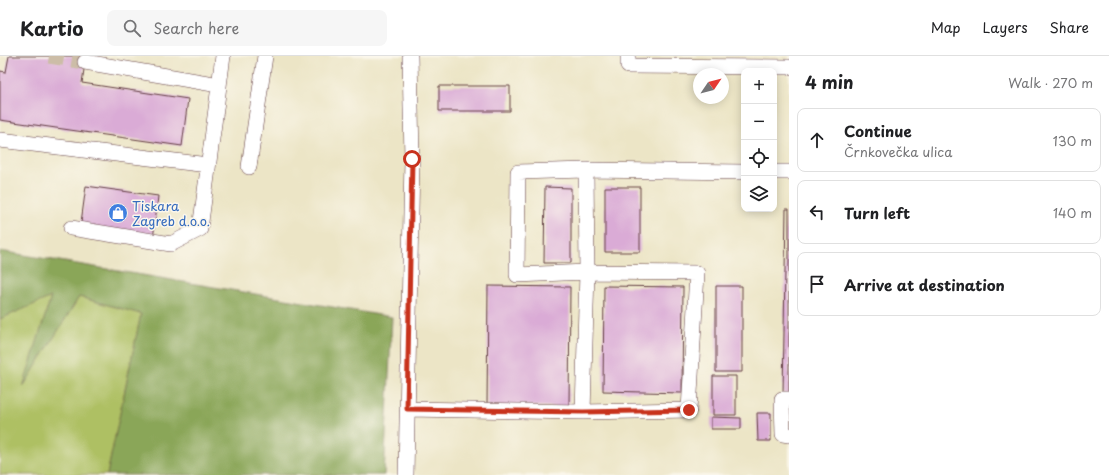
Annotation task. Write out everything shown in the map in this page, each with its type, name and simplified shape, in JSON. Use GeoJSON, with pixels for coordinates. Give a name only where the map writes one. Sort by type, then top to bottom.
{"type":"FeatureCollection","features":[{"type":"Feature","properties":{"kind":"street"},"geometry":{"type":"LineString","coordinates":[[71,228],[171,244],[200,229],[223,56]]}},
{"type":"Feature","properties":{"kind":"street"},"geometry":{"type":"LineString","coordinates":[[249,167],[265,56]]}},
{"type":"Feature","properties":{"kind":"street"},"geometry":{"type":"LineString","coordinates":[[406,475],[412,159],[410,56]]}},
{"type":"Feature","properties":{"kind":"street"},"geometry":{"type":"LineString","coordinates":[[628,56],[628,66],[789,67]]}},
{"type":"Feature","properties":{"kind":"street"},"geometry":{"type":"LineString","coordinates":[[85,62],[219,85]]}},
{"type":"Feature","properties":{"kind":"street"},"geometry":{"type":"LineString","coordinates":[[0,140],[208,165]]}},
{"type":"Feature","properties":{"kind":"street"},"geometry":{"type":"LineString","coordinates":[[407,409],[583,412],[689,410],[697,273],[587,272],[517,275],[518,172],[586,170],[741,172]]}},
{"type":"Feature","properties":{"kind":"street"},"geometry":{"type":"LineString","coordinates":[[583,412],[587,272],[586,170]]}},
{"type":"Feature","properties":{"kind":"street"},"geometry":{"type":"LineString","coordinates":[[777,172],[789,172]]}},
{"type":"Feature","properties":{"kind":"street"},"geometry":{"type":"LineString","coordinates":[[789,399],[782,399],[783,434],[789,435]]}},
{"type":"Feature","properties":{"kind":"green space"},"geometry":{"type":"Polygon","coordinates":[[[0,251],[392,317],[384,475],[107,475],[141,314],[79,297],[23,387],[51,297],[0,319],[0,251]]]}},
{"type":"Feature","properties":{"kind":"green space"},"geometry":{"type":"Polygon","coordinates":[[[51,297],[24,385],[79,297],[141,314],[107,475],[0,475],[0,319],[51,297]]]}},
{"type":"Feature","properties":{"kind":"building"},"geometry":{"type":"Polygon","coordinates":[[[9,56],[86,56],[82,83],[188,99],[182,146],[0,120],[0,71],[6,72],[9,56]]]}},
{"type":"Feature","properties":{"kind":"building"},"geometry":{"type":"Polygon","coordinates":[[[439,86],[510,86],[510,111],[439,111],[439,86]]]}},
{"type":"Feature","properties":{"kind":"building"},"geometry":{"type":"Polygon","coordinates":[[[86,186],[158,196],[153,240],[80,230],[86,186]]]}},
{"type":"Feature","properties":{"kind":"building"},"geometry":{"type":"Polygon","coordinates":[[[545,187],[571,188],[571,263],[544,263],[545,187]]]}},
{"type":"Feature","properties":{"kind":"building"},"geometry":{"type":"Polygon","coordinates":[[[605,187],[640,187],[640,252],[605,252],[605,187]]]}},
{"type":"Feature","properties":{"kind":"building"},"geometry":{"type":"Polygon","coordinates":[[[786,209],[789,209],[789,394],[783,394],[786,209]]]}},
{"type":"Feature","properties":{"kind":"building"},"geometry":{"type":"Polygon","coordinates":[[[488,286],[570,287],[569,407],[487,406],[488,286]]]}},
{"type":"Feature","properties":{"kind":"building"},"geometry":{"type":"Polygon","coordinates":[[[604,286],[683,287],[682,393],[603,391],[604,286]]]}},
{"type":"Feature","properties":{"kind":"building"},"geometry":{"type":"Polygon","coordinates":[[[716,286],[742,286],[742,372],[716,372],[716,286]]]}},
{"type":"Feature","properties":{"kind":"building"},"geometry":{"type":"Polygon","coordinates":[[[713,376],[736,376],[736,415],[713,415],[713,376]]]}},
{"type":"Feature","properties":{"kind":"building"},"geometry":{"type":"Polygon","coordinates":[[[757,413],[771,413],[771,441],[758,441],[757,413]]]}},
{"type":"Feature","properties":{"kind":"building"},"geometry":{"type":"Polygon","coordinates":[[[711,417],[741,418],[741,429],[711,429],[711,417]]]}},
{"type":"Feature","properties":{"kind":"tunnel"},"geometry":{"type":"LineString","coordinates":[[49,56],[85,62]]}},
{"type":"Feature","properties":{"kind":"place","name":"Tiskara Zagreb d.o.o."},"geometry":{"type":"Point","coordinates":[118,213]}},
{"type":"Feature","properties":{"kind":"route"},"geometry":{"type":"LineString","coordinates":[[412,159],[407,409],[583,412],[689,410]]}}]}
